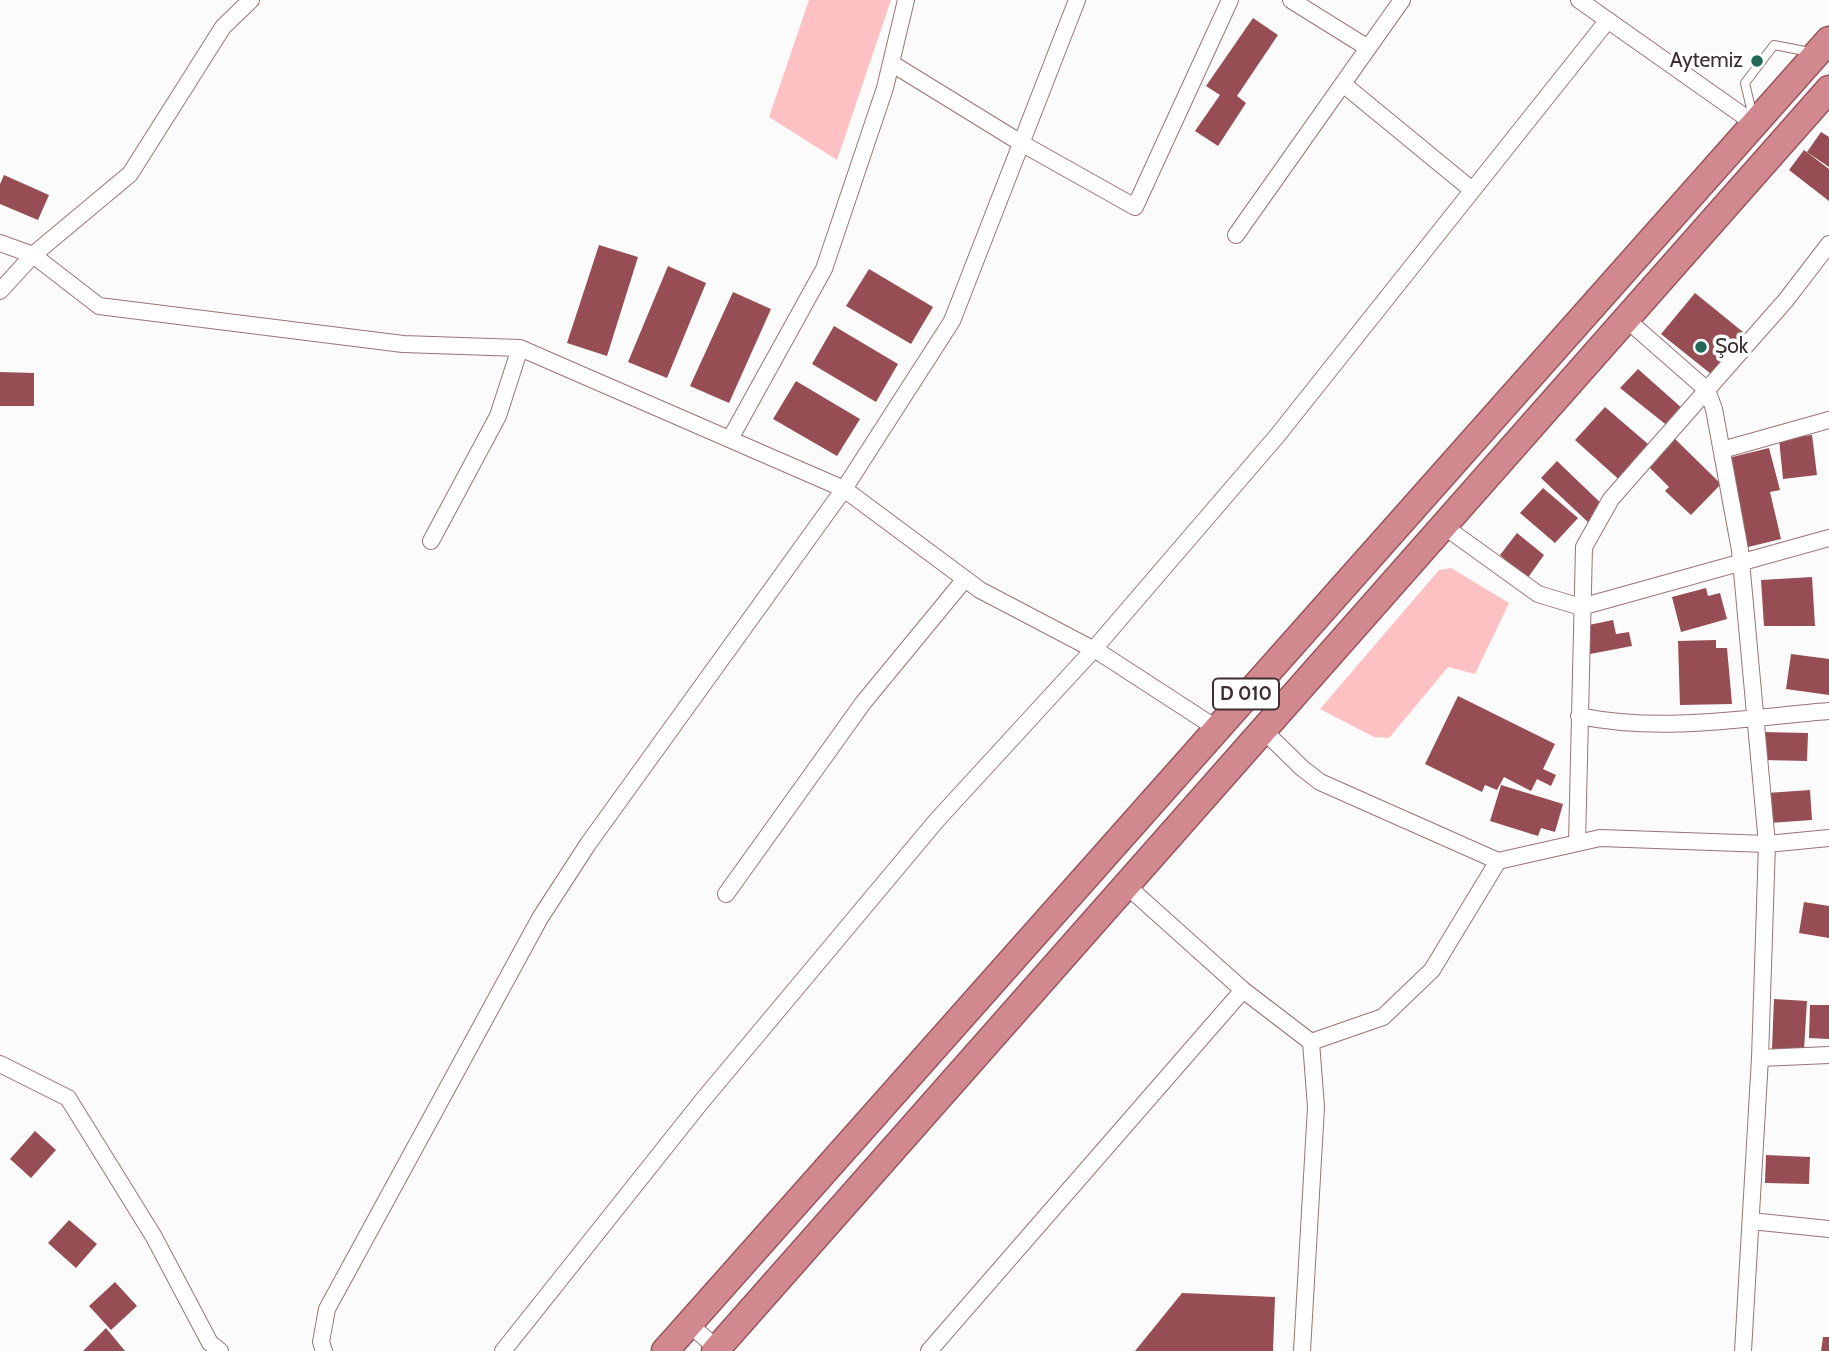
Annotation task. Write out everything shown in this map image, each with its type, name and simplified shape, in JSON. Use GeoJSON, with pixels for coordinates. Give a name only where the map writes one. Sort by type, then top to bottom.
{"type":"FeatureCollection","features":[{"type":"Feature","properties":{"kind":"highway","name":"D 010"},"geometry":{"type":"LineString","coordinates":[[665,1351],[1216,727],[1823,47]]}},
{"type":"Feature","properties":{"kind":"highway","name":"D 010"},"geometry":{"type":"LineString","coordinates":[[717,1350],[1829,89]]}},
{"type":"Feature","properties":{"kind":"street"},"geometry":{"type":"LineString","coordinates":[[0,292],[33,255],[130,174],[223,27],[251,0]]}},
{"type":"Feature","properties":{"kind":"street"},"geometry":{"type":"LineString","coordinates":[[730,439],[824,269],[891,63],[906,0]]}},
{"type":"Feature","properties":{"kind":"street"},"geometry":{"type":"LineString","coordinates":[[324,1351],[321,1342],[327,1310],[540,918],[588,844],[844,489],[952,321],[1077,0]]}},
{"type":"Feature","properties":{"kind":"street"},"geometry":{"type":"LineString","coordinates":[[891,63],[1021,143],[1135,207],[1230,0]]}},
{"type":"Feature","properties":{"kind":"street"},"geometry":{"type":"LineString","coordinates":[[1291,0],[1368,48]]}},
{"type":"Feature","properties":{"kind":"street"},"geometry":{"type":"LineString","coordinates":[[1236,235],[1402,0]]}},
{"type":"Feature","properties":{"kind":"street"},"geometry":{"type":"LineString","coordinates":[[1579,0],[1755,124]]}},
{"type":"Feature","properties":{"kind":"street"},"geometry":{"type":"LineString","coordinates":[[503,1351],[702,1101],[928,831],[1094,649],[1277,436],[1608,20]]}},
{"type":"Feature","properties":{"kind":"street"},"geometry":{"type":"LineString","coordinates":[[1343,84],[1472,190]]}},
{"type":"Feature","properties":{"kind":"street"},"geometry":{"type":"LineString","coordinates":[[0,243],[33,255],[99,306],[403,344],[520,348],[844,489],[980,590],[1094,649],[1216,727]]}},
{"type":"Feature","properties":{"kind":"street"},"geometry":{"type":"LineString","coordinates":[[1577,843],[1584,547],[1611,499],[1786,300],[1829,244]]}},
{"type":"Feature","properties":{"kind":"street"},"geometry":{"type":"LineString","coordinates":[[1626,319],[1707,390],[1714,409],[1742,563],[1767,844],[1760,1058],[1743,1351]]}},
{"type":"Feature","properties":{"kind":"street"},"geometry":{"type":"LineString","coordinates":[[431,541],[498,416],[520,348]]}},
{"type":"Feature","properties":{"kind":"street"},"geometry":{"type":"LineString","coordinates":[[1722,450],[1829,420]]}},
{"type":"Feature","properties":{"kind":"street"},"geometry":{"type":"LineString","coordinates":[[1445,527],[1538,594],[1581,607],[1829,538]]}},
{"type":"Feature","properties":{"kind":"street"},"geometry":{"type":"LineString","coordinates":[[726,894],[863,703],[965,579]]}},
{"type":"Feature","properties":{"kind":"street"},"geometry":{"type":"LineString","coordinates":[[1579,716],[1604,721],[1690,725],[1829,711]]}},
{"type":"Feature","properties":{"kind":"street"},"geometry":{"type":"LineString","coordinates":[[1264,731],[1320,782],[1498,861],[1601,838],[1767,844],[1829,838]]}},
{"type":"Feature","properties":{"kind":"street"},"geometry":{"type":"LineString","coordinates":[[1311,1042],[1383,1017],[1432,970],[1498,861]]}},
{"type":"Feature","properties":{"kind":"street"},"geometry":{"type":"LineString","coordinates":[[1128,886],[1243,990],[1311,1042],[1316,1107],[1301,1351]]}},
{"type":"Feature","properties":{"kind":"street"},"geometry":{"type":"LineString","coordinates":[[929,1351],[1243,990]]}},
{"type":"Feature","properties":{"kind":"street"},"geometry":{"type":"LineString","coordinates":[[1760,1058],[1829,1055]]}},
{"type":"Feature","properties":{"kind":"street"},"geometry":{"type":"LineString","coordinates":[[0,1064],[68,1098],[153,1237],[210,1343],[220,1351]]}},
{"type":"Feature","properties":{"kind":"street"},"geometry":{"type":"LineString","coordinates":[[1751,1221],[1829,1229]]}},
{"type":"Feature","properties":{"kind":"street"},"geometry":{"type":"LineString","coordinates":[[689,1324],[717,1350]]}},
{"type":"Feature","properties":{"kind":"lane"},"geometry":{"type":"LineString","coordinates":[[1755,124],[1745,83],[1774,45],[1823,47]]}},
{"type":"Feature","properties":{"kind":"shaded area"},"geometry":{"type":"Polygon","coordinates":[[[809,0],[891,0],[837,160],[769,117],[809,0]]]}},
{"type":"Feature","properties":{"kind":"shaded area"},"geometry":{"type":"Polygon","coordinates":[[[1451,568],[1509,603],[1475,674],[1448,667],[1389,738],[1374,737],[1320,709],[1439,570],[1451,568]]]}},
{"type":"Feature","properties":{"kind":"building"},"geometry":{"type":"Polygon","coordinates":[[[1253,18],[1278,35],[1237,96],[1246,103],[1218,146],[1195,131],[1220,95],[1206,86],[1253,18]]]}},
{"type":"Feature","properties":{"kind":"building"},"geometry":{"type":"Polygon","coordinates":[[[1821,132],[1829,137],[1829,167],[1807,152],[1821,132]]]}},
{"type":"Feature","properties":{"kind":"building"},"geometry":{"type":"Polygon","coordinates":[[[1804,150],[1829,169],[1829,201],[1789,170],[1804,150]]]}},
{"type":"Feature","properties":{"kind":"building"},"geometry":{"type":"Polygon","coordinates":[[[4,175],[49,195],[38,220],[0,204],[0,184],[4,175]]]}},
{"type":"Feature","properties":{"kind":"building"},"geometry":{"type":"Polygon","coordinates":[[[599,245],[638,257],[607,356],[567,343],[599,245]]]}},
{"type":"Feature","properties":{"kind":"building"},"geometry":{"type":"Polygon","coordinates":[[[668,266],[706,283],[667,378],[628,362],[668,266]]]}},
{"type":"Feature","properties":{"kind":"building"},"geometry":{"type":"Polygon","coordinates":[[[869,269],[933,307],[911,344],[846,306],[869,269]]]}},
{"type":"Feature","properties":{"kind":"building"},"geometry":{"type":"Polygon","coordinates":[[[733,292],[771,309],[729,403],[690,386],[733,292]]]}},
{"type":"Feature","properties":{"kind":"building"},"geometry":{"type":"Polygon","coordinates":[[[1695,293],[1743,332],[1711,374],[1661,334],[1695,293]]]}},
{"type":"Feature","properties":{"kind":"building"},"geometry":{"type":"Polygon","coordinates":[[[834,326],[898,364],[876,402],[812,364],[834,326]]]}},
{"type":"Feature","properties":{"kind":"building"},"geometry":{"type":"Polygon","coordinates":[[[1638,369],[1683,409],[1669,427],[1620,388],[1638,369]]]}},
{"type":"Feature","properties":{"kind":"building"},"geometry":{"type":"Polygon","coordinates":[[[0,372],[34,373],[34,406],[0,406],[0,372]]]}},
{"type":"Feature","properties":{"kind":"building"},"geometry":{"type":"Polygon","coordinates":[[[796,381],[860,419],[837,456],[773,419],[796,381]]]}},
{"type":"Feature","properties":{"kind":"building"},"geometry":{"type":"Polygon","coordinates":[[[1605,407],[1655,450],[1624,484],[1575,440],[1605,407]]]}},
{"type":"Feature","properties":{"kind":"building"},"geometry":{"type":"Polygon","coordinates":[[[1812,435],[1817,475],[1783,479],[1779,439],[1812,435]]]}},
{"type":"Feature","properties":{"kind":"building"},"geometry":{"type":"Polygon","coordinates":[[[1672,436],[1721,484],[1691,515],[1665,491],[1669,487],[1645,463],[1672,436]]]}},
{"type":"Feature","properties":{"kind":"building"},"geometry":{"type":"Polygon","coordinates":[[[1769,448],[1780,490],[1770,492],[1781,539],[1748,547],[1728,458],[1769,448]]]}},
{"type":"Feature","properties":{"kind":"building"},"geometry":{"type":"Polygon","coordinates":[[[1557,461],[1606,508],[1590,524],[1541,478],[1557,461]]]}},
{"type":"Feature","properties":{"kind":"building"},"geometry":{"type":"Polygon","coordinates":[[[1543,488],[1578,518],[1555,543],[1520,513],[1543,488]]]}},
{"type":"Feature","properties":{"kind":"building"},"geometry":{"type":"Polygon","coordinates":[[[1517,533],[1544,555],[1527,579],[1500,555],[1517,533]]]}},
{"type":"Feature","properties":{"kind":"building"},"geometry":{"type":"Polygon","coordinates":[[[1812,577],[1815,626],[1764,626],[1761,580],[1812,577]]]}},
{"type":"Feature","properties":{"kind":"building"},"geometry":{"type":"Polygon","coordinates":[[[1706,588],[1708,596],[1720,593],[1727,619],[1681,632],[1672,597],[1706,588]]]}},
{"type":"Feature","properties":{"kind":"building"},"geometry":{"type":"Polygon","coordinates":[[[1613,620],[1616,634],[1629,632],[1632,646],[1590,654],[1584,626],[1613,620]]]}},
{"type":"Feature","properties":{"kind":"building"},"geometry":{"type":"Polygon","coordinates":[[[1716,640],[1716,648],[1727,648],[1732,704],[1680,705],[1678,641],[1716,640]]]}},
{"type":"Feature","properties":{"kind":"building"},"geometry":{"type":"Polygon","coordinates":[[[1791,654],[1829,659],[1829,695],[1786,689],[1791,654]]]}},
{"type":"Feature","properties":{"kind":"building"},"geometry":{"type":"Polygon","coordinates":[[[1458,696],[1555,744],[1543,769],[1556,775],[1551,786],[1537,779],[1531,791],[1504,777],[1497,790],[1485,785],[1482,792],[1425,764],[1458,696]]]}},
{"type":"Feature","properties":{"kind":"building"},"geometry":{"type":"Polygon","coordinates":[[[1763,732],[1808,733],[1807,761],[1763,760],[1763,732]]]}},
{"type":"Feature","properties":{"kind":"building"},"geometry":{"type":"Polygon","coordinates":[[[1501,785],[1563,804],[1555,832],[1541,828],[1538,836],[1490,821],[1501,785]]]}},
{"type":"Feature","properties":{"kind":"building"},"geometry":{"type":"Polygon","coordinates":[[[1810,790],[1812,820],[1769,823],[1767,793],[1810,790]]]}},
{"type":"Feature","properties":{"kind":"building"},"geometry":{"type":"Polygon","coordinates":[[[1804,902],[1829,906],[1829,938],[1799,933],[1804,902]]]}},
{"type":"Feature","properties":{"kind":"building"},"geometry":{"type":"Polygon","coordinates":[[[1774,999],[1807,1001],[1804,1050],[1772,1049],[1774,999]]]}},
{"type":"Feature","properties":{"kind":"building"},"geometry":{"type":"Polygon","coordinates":[[[1810,1005],[1829,1005],[1829,1039],[1809,1038],[1810,1005]]]}},
{"type":"Feature","properties":{"kind":"building"},"geometry":{"type":"Polygon","coordinates":[[[35,1131],[56,1150],[31,1178],[10,1159],[35,1131]]]}},
{"type":"Feature","properties":{"kind":"building"},"geometry":{"type":"Polygon","coordinates":[[[1766,1155],[1810,1157],[1809,1184],[1765,1183],[1766,1155]]]}},
{"type":"Feature","properties":{"kind":"building"},"geometry":{"type":"Polygon","coordinates":[[[69,1220],[97,1244],[76,1268],[48,1243],[69,1220]]]}},
{"type":"Feature","properties":{"kind":"building"},"geometry":{"type":"Polygon","coordinates":[[[115,1282],[137,1306],[111,1330],[89,1306],[115,1282]]]}},
{"type":"Feature","properties":{"kind":"building"},"geometry":{"type":"Polygon","coordinates":[[[1182,1293],[1275,1297],[1273,1351],[1135,1351],[1182,1293]]]}},
{"type":"Feature","properties":{"kind":"building"},"geometry":{"type":"Polygon","coordinates":[[[106,1328],[125,1351],[83,1351],[106,1328]]]}},
{"type":"Feature","properties":{"kind":"building"},"geometry":{"type":"Polygon","coordinates":[[[1823,1337],[1829,1337],[1829,1351],[1821,1351],[1823,1337]]]}},
{"type":"Feature","properties":{"kind":"place","name":"Aytemiz"},"geometry":{"type":"Point","coordinates":[1757,61]}},
{"type":"Feature","properties":{"kind":"place","name":"Şok"},"geometry":{"type":"Point","coordinates":[1701,347]}}]}
